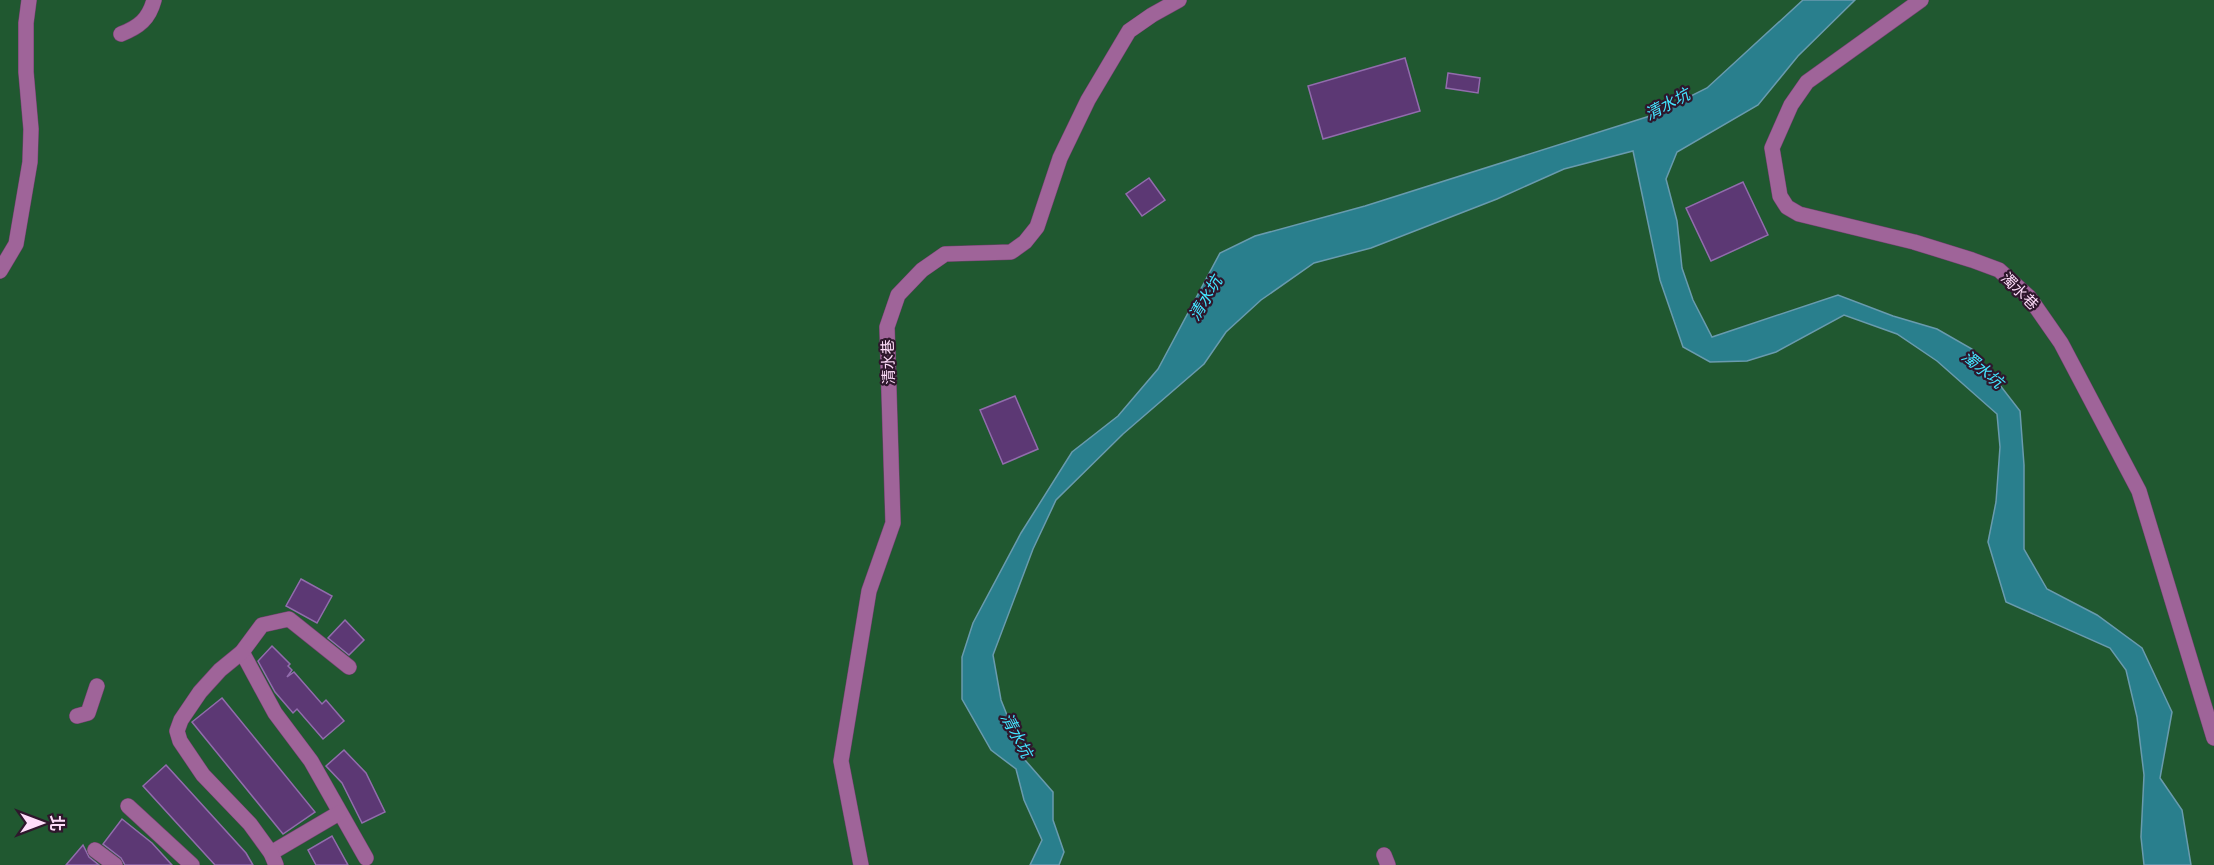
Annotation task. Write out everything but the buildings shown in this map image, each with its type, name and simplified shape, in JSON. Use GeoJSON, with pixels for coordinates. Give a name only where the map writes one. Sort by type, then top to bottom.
{"type":"FeatureCollection","features":[{"type":"Feature","properties":{"kind":"lane"},"geometry":{"type":"LineString","coordinates":[[0,272],[16,244],[30,162],[31,129],[26,72],[26,23],[29,0]]}},
{"type":"Feature","properties":{"kind":"lane"},"geometry":{"type":"LineString","coordinates":[[122,34],[138,27],[152,8],[154,0]]}},
{"type":"Feature","properties":{"kind":"lane","name":"清水巷"},"geometry":{"type":"LineString","coordinates":[[861,865],[841,761],[869,591],[892,523],[887,327],[898,295],[922,270],[945,254],[1011,252],[1025,242],[1036,226],[1060,158],[1088,100],[1129,31],[1179,0]]}},
{"type":"Feature","properties":{"kind":"lane","name":"濁水巷"},"geometry":{"type":"LineString","coordinates":[[1921,0],[1807,82],[1791,105],[1772,148],[1780,196],[1787,207],[1799,214],[1914,242],[1999,270],[2029,297],[2061,343],[2139,491],[2214,738]]}},
{"type":"Feature","properties":{"kind":"lane"},"geometry":{"type":"LineString","coordinates":[[339,813],[273,859],[250,824],[203,775],[180,741],[177,731],[181,720],[200,692],[220,670],[242,652],[262,625],[289,619],[349,667]]}},
{"type":"Feature","properties":{"kind":"lane"},"geometry":{"type":"LineString","coordinates":[[242,652],[275,712],[311,761],[366,858]]}},
{"type":"Feature","properties":{"kind":"lane"},"geometry":{"type":"LineString","coordinates":[[77,716],[88,713],[97,686]]}},
{"type":"Feature","properties":{"kind":"lane"},"geometry":{"type":"LineString","coordinates":[[129,806],[192,865]]}},
{"type":"Feature","properties":{"kind":"lane"},"geometry":{"type":"LineString","coordinates":[[95,850],[115,865]]}},
{"type":"Feature","properties":{"kind":"shaded area"},"geometry":{"type":"Polygon","coordinates":[[[0,0],[2214,0],[2214,865],[0,865],[0,0]]]}},
{"type":"Feature","properties":{"kind":"water"},"geometry":{"type":"Polygon","coordinates":[[[1803,0],[1855,0],[1798,56],[1758,105],[1677,152],[1666,179],[1677,221],[1682,268],[1693,300],[1712,337],[1838,295],[1893,316],[1937,329],[1972,349],[2020,411],[2024,465],[2024,549],[2047,589],[2097,615],[2142,648],[2172,712],[2160,778],[2182,810],[2191,865],[2144,865],[2141,837],[2144,775],[2137,717],[2126,670],[2110,648],[2006,602],[1988,542],[1996,502],[2000,447],[1997,414],[1937,361],[1897,334],[1844,315],[1776,352],[1747,361],[1710,362],[1683,347],[1660,280],[1633,151],[1564,169],[1497,199],[1371,248],[1314,263],[1261,300],[1226,332],[1204,364],[1123,434],[1056,500],[1033,549],[993,655],[1001,700],[1025,760],[1053,792],[1053,820],[1064,852],[1059,865],[1030,865],[1042,840],[1024,800],[1016,769],[991,750],[962,699],[962,657],[973,623],[1021,533],[1072,452],[1118,416],[1158,369],[1220,253],[1255,236],[1365,206],[1653,115],[1707,88],[1803,0]]]}},
{"type":"Feature","properties":{"kind":"water label","name":"清水坑"},"geometry":{"type":"Point","coordinates":[1667,104]}},
{"type":"Feature","properties":{"kind":"water label","name":"清水坑"},"geometry":{"type":"Point","coordinates":[1205,298]}},
{"type":"Feature","properties":{"kind":"water label","name":"濁水坑"},"geometry":{"type":"Point","coordinates":[1983,369]}},
{"type":"Feature","properties":{"kind":"water label","name":"清水坑"},"geometry":{"type":"Point","coordinates":[1017,735]}}]}
